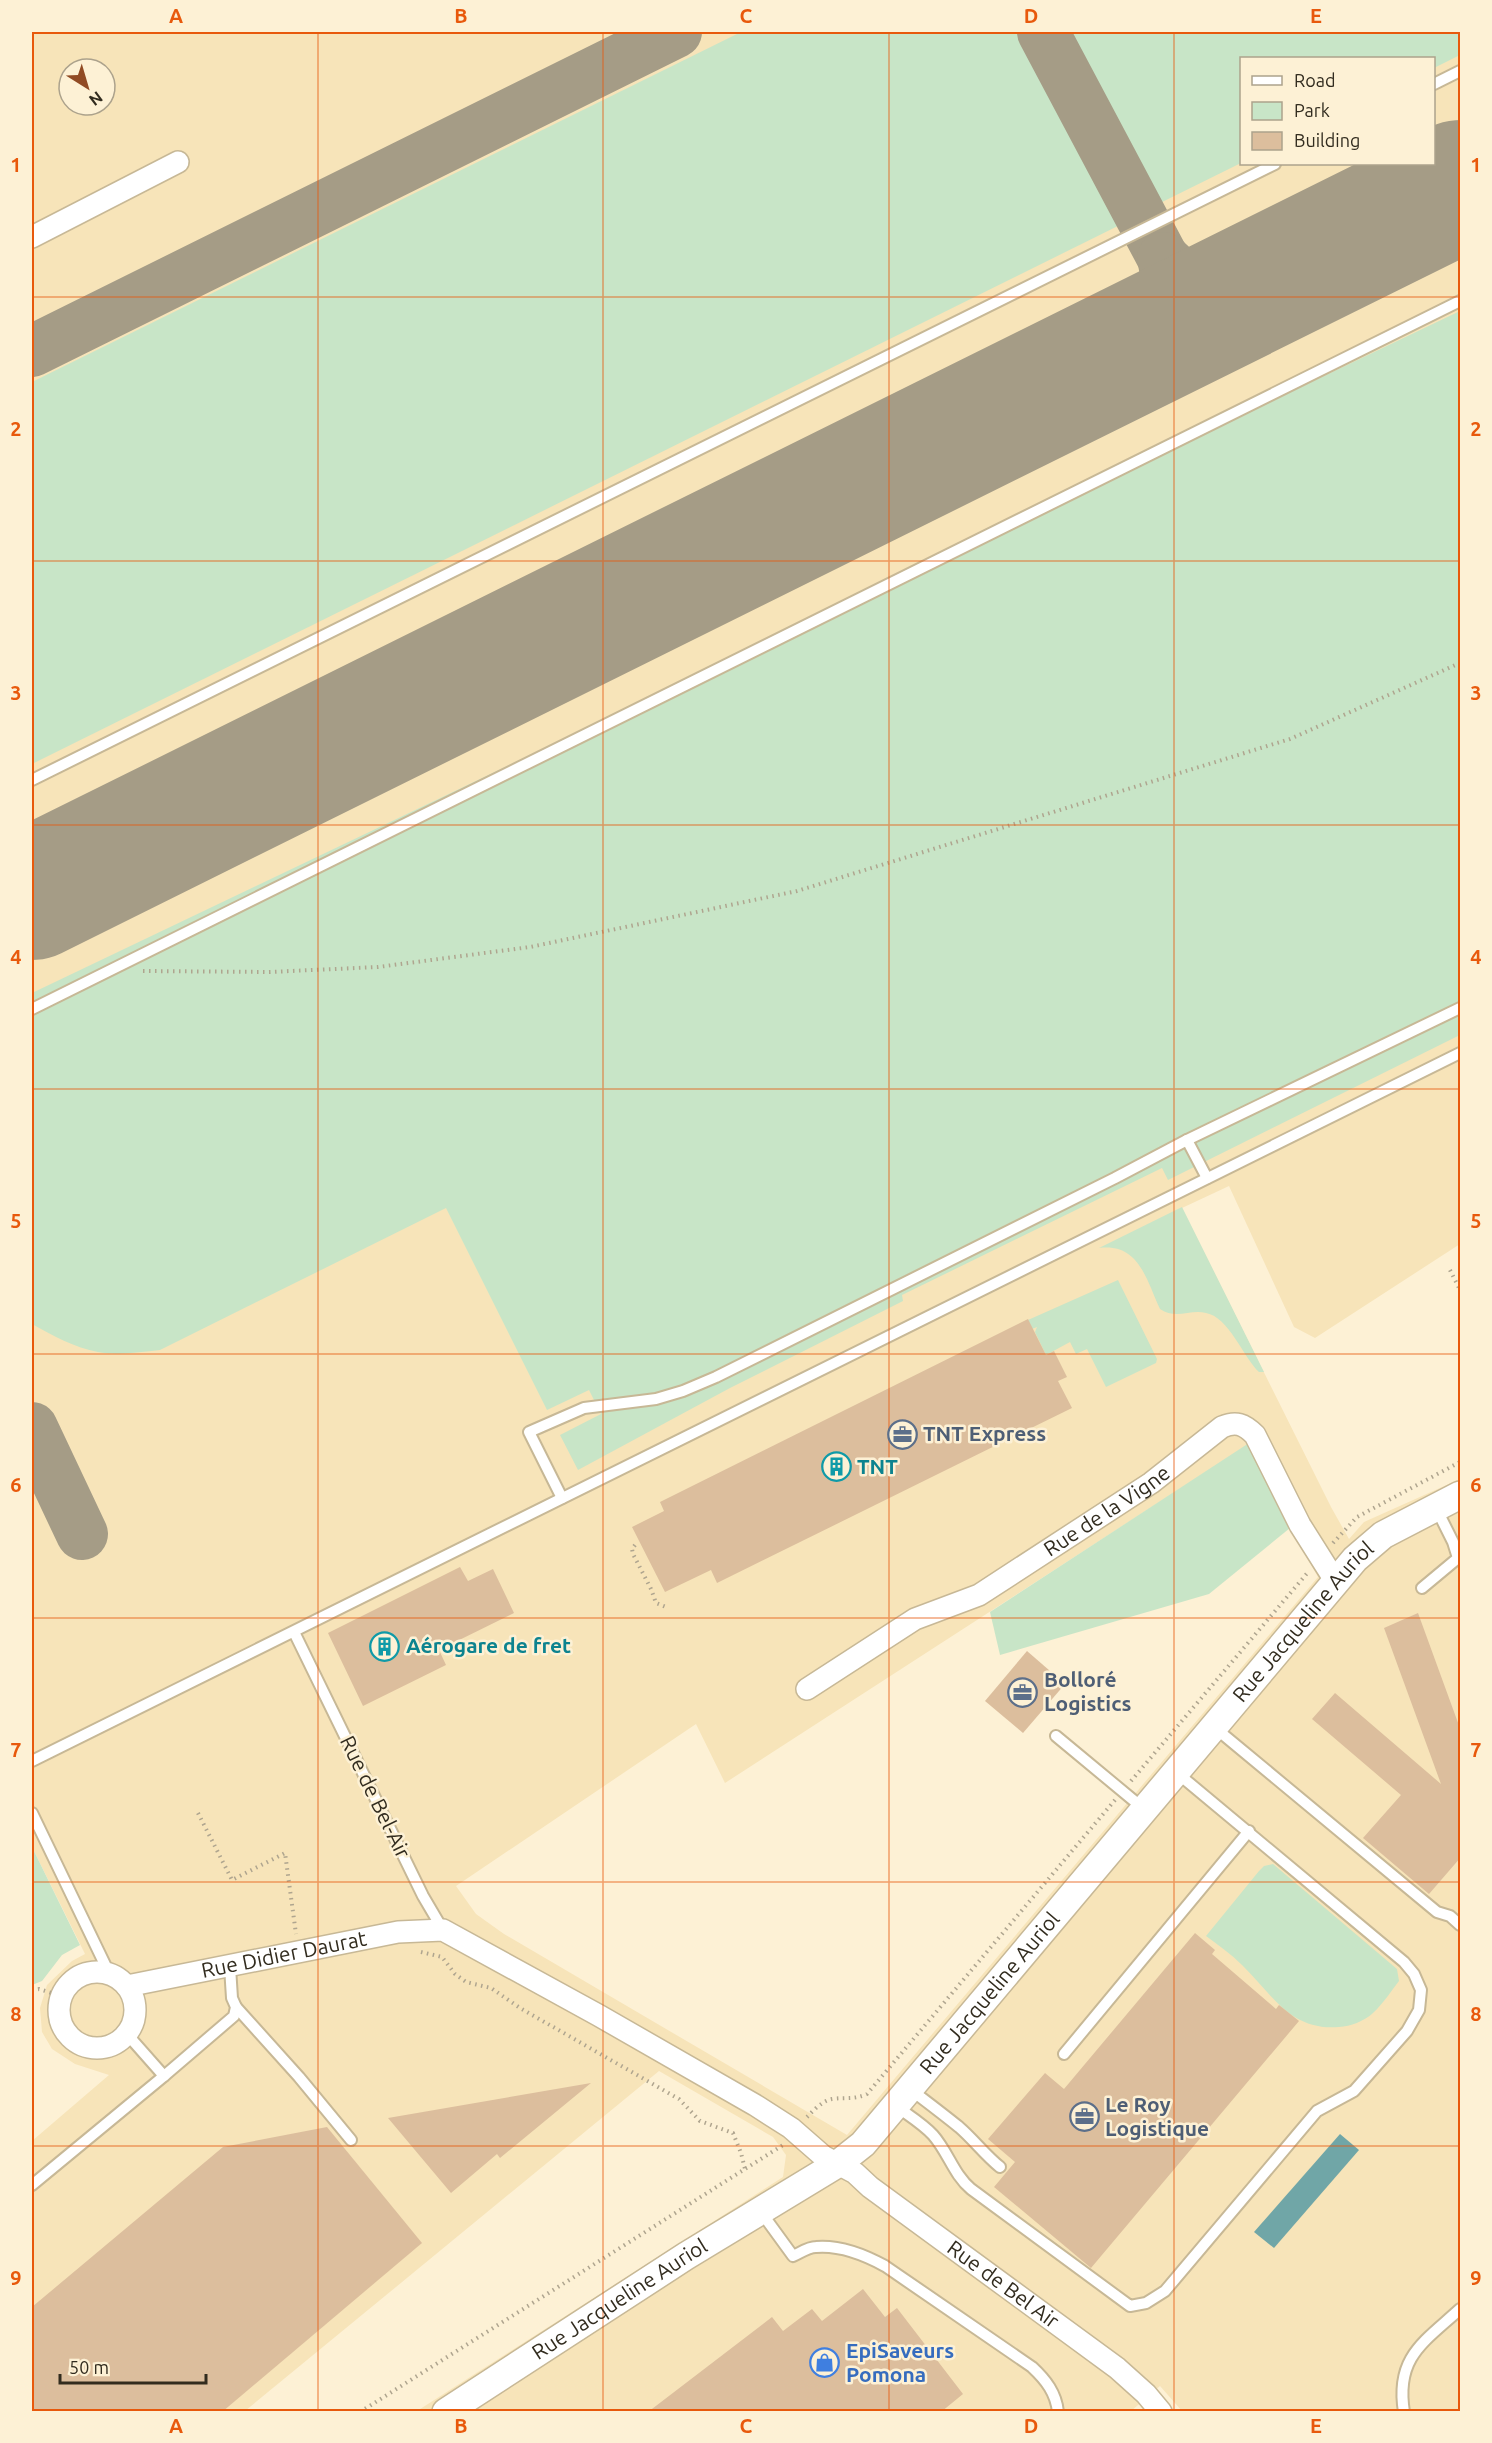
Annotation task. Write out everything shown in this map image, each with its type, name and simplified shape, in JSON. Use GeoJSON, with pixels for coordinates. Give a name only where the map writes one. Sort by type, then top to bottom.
{"type":"FeatureCollection","features":[{"type":"Feature","properties":{"kind":"street"},"geometry":{"type":"LineString","coordinates":[[32,237],[178,162]]}},
{"type":"Feature","properties":{"kind":"street","name":"Rue de la Vigne"},"geometry":{"type":"LineString","coordinates":[[807,1689],[915,1619],[979,1595],[1151,1483],[1222,1427],[1230,1424],[1238,1423],[1255,1435],[1300,1525],[1336,1582]]}},
{"type":"Feature","properties":{"kind":"street","name":"Rue Jacqueline Auriol"},"geometry":{"type":"LineString","coordinates":[[446,2412],[760,2210],[838,2163],[863,2144],[1355,1559],[1383,1535],[1461,1495]]}},
{"type":"Feature","properties":{"kind":"street","name":"Rue Didier Daurat"},"geometry":{"type":"LineString","coordinates":[[61,1996],[74,1979],[86,1973],[100,1971],[119,1981],[230,1967],[398,1932],[443,1930]]}},
{"type":"Feature","properties":{"kind":"street","name":"Rue de Bel Air"},"geometry":{"type":"LineString","coordinates":[[443,1930],[619,2026],[755,2105],[796,2132],[823,2156],[838,2163],[1117,2368],[1146,2394],[1161,2412]]}},
{"type":"Feature","properties":{"kind":"street"},"geometry":{"type":"LineString","coordinates":[[61,1996],[58,2010],[61,2024],[68,2035],[78,2044],[100,2048],[113,2044],[126,2033],[134,2016],[135,2003],[119,1981]]}},
{"type":"Feature","properties":{"kind":"lane"},"geometry":{"type":"LineString","coordinates":[[1435,84],[1461,71]]}},
{"type":"Feature","properties":{"kind":"lane"},"geometry":{"type":"LineString","coordinates":[[32,780],[1273,165]]}},
{"type":"Feature","properties":{"kind":"lane"},"geometry":{"type":"LineString","coordinates":[[32,1009],[1461,301]]}},
{"type":"Feature","properties":{"kind":"lane"},"geometry":{"type":"LineString","coordinates":[[562,1498],[529,1432],[584,1408],[656,1399],[716,1377],[1187,1140],[1461,1008]]}},
{"type":"Feature","properties":{"kind":"lane"},"geometry":{"type":"LineString","coordinates":[[32,1761],[1461,1053]]}},
{"type":"Feature","properties":{"kind":"lane"},"geometry":{"type":"LineString","coordinates":[[1187,1140],[1207,1178]]}},
{"type":"Feature","properties":{"kind":"lane"},"geometry":{"type":"LineString","coordinates":[[1422,1588],[1458,1558],[1453,1542],[1436,1508]]}},
{"type":"Feature","properties":{"kind":"lane","name":"Rue de Bel-Air"},"geometry":{"type":"LineString","coordinates":[[294,1632],[423,1896],[443,1930]]}},
{"type":"Feature","properties":{"kind":"lane"},"geometry":{"type":"LineString","coordinates":[[1214,1726],[1437,1912],[1450,1916],[1461,1925]]}},
{"type":"Feature","properties":{"kind":"lane"},"geometry":{"type":"LineString","coordinates":[[1056,1736],[1144,1810]]}},
{"type":"Feature","properties":{"kind":"lane"},"geometry":{"type":"LineString","coordinates":[[903,2097],[933,2134],[953,2164],[960,2180],[1130,2306],[1146,2303],[1165,2291],[1317,2111],[1354,2091],[1407,2031],[1419,2010],[1421,1990],[1414,1974],[1404,1962],[1176,1772]]}},
{"type":"Feature","properties":{"kind":"lane"},"geometry":{"type":"LineString","coordinates":[[32,1813],[119,1981]]}},
{"type":"Feature","properties":{"kind":"lane"},"geometry":{"type":"LineString","coordinates":[[1064,2054],[1249,1831]]}},
{"type":"Feature","properties":{"kind":"lane"},"geometry":{"type":"LineString","coordinates":[[230,1967],[232,1998],[236,2007],[351,2140]]}},
{"type":"Feature","properties":{"kind":"lane"},"geometry":{"type":"LineString","coordinates":[[32,2185],[234,2016],[236,2007]]}},
{"type":"Feature","properties":{"kind":"lane"},"geometry":{"type":"LineString","coordinates":[[126,2033],[164,2076]]}},
{"type":"Feature","properties":{"kind":"lane"},"geometry":{"type":"LineString","coordinates":[[903,2097],[959,2127],[982,2152],[1000,2167]]}},
{"type":"Feature","properties":{"kind":"lane"},"geometry":{"type":"LineString","coordinates":[[760,2210],[793,2256],[814,2247],[840,2249],[867,2256],[885,2266],[1032,2367],[1046,2380],[1054,2395],[1058,2412]]}},
{"type":"Feature","properties":{"kind":"lane"},"geometry":{"type":"LineString","coordinates":[[1404,2412],[1401,2381],[1407,2365],[1417,2349],[1461,2309]]}},
{"type":"Feature","properties":{"kind":"path"},"geometry":{"type":"LineString","coordinates":[[109,971],[269,972],[378,967],[530,947],[796,891],[1290,739],[1461,663]]}},
{"type":"Feature","properties":{"kind":"path"},"geometry":{"type":"LineString","coordinates":[[1450,1270],[1461,1290]]}},
{"type":"Feature","properties":{"kind":"path"},"geometry":{"type":"LineString","coordinates":[[360,2412],[788,2141],[819,2105],[831,2099],[849,2100],[867,2094],[1357,1517],[1461,1462]]}},
{"type":"Feature","properties":{"kind":"path"},"geometry":{"type":"LineString","coordinates":[[635,1545],[632,1549],[633,1554],[656,1604],[666,1607]]}},
{"type":"Feature","properties":{"kind":"path"},"geometry":{"type":"LineString","coordinates":[[198,1813],[232,1880],[285,1853],[292,1915],[300,1953]]}},
{"type":"Feature","properties":{"kind":"path"},"geometry":{"type":"LineString","coordinates":[[398,1932],[400,1949],[413,1949],[442,1957],[455,1974],[466,1982],[491,1988],[520,2008],[679,2099],[700,2121],[733,2133],[745,2169]]}},
{"type":"Feature","properties":{"kind":"path"},"geometry":{"type":"LineString","coordinates":[[32,1990],[39,1989],[61,1996]]}},
{"type":"Feature","properties":{"kind":"shaded area"},"geometry":{"type":"Polygon","coordinates":[[[32,32],[1460,32],[1460,1244],[1315,1338],[1294,1327],[1229,1186],[1182,1208],[1349,1539],[1364,1522],[1460,1479],[1460,2411],[1182,2411],[1160,2386],[1130,2412],[417,2411],[783,2177],[786,2155],[773,2137],[659,2071],[245,2411],[32,2411],[32,2141],[109,2075],[75,2064],[52,2049],[42,2032],[40,2008],[47,1985],[72,1961],[85,1954],[32,1847],[32,32]],[[1249,1444],[725,1783],[696,1724],[456,1886],[476,1914],[504,1934],[847,2135],[1318,1577],[1290,1528],[1249,1444]]]}},
{"type":"Feature","properties":{"kind":"green space"},"geometry":{"type":"Polygon","coordinates":[[[741,32],[1030,32],[1130,220],[32,764],[32,382],[741,32]]]}},
{"type":"Feature","properties":{"kind":"green space"},"geometry":{"type":"Polygon","coordinates":[[[1059,32],[1460,32],[1460,55],[1435,68],[1435,57],[1240,57],[1240,163],[1150,208],[1059,32]]]}},
{"type":"Feature","properties":{"kind":"green space"},"geometry":{"type":"Polygon","coordinates":[[[1460,311],[1460,1035],[1168,1180],[1162,1168],[902,1295],[903,1301],[730,1388],[578,1470],[560,1435],[601,1414],[589,1390],[547,1410],[446,1208],[160,1350],[121,1354],[98,1352],[72,1344],[32,1324],[32,993],[1460,311]]]}},
{"type":"Feature","properties":{"kind":"green space"},"geometry":{"type":"Polygon","coordinates":[[[1182,1207],[1264,1372],[1259,1372],[1253,1365],[1222,1322],[1206,1313],[1172,1314],[1160,1309],[1145,1275],[1132,1257],[1113,1248],[1099,1248],[1182,1207]]]}},
{"type":"Feature","properties":{"kind":"green space"},"geometry":{"type":"Polygon","coordinates":[[[1118,1280],[1157,1359],[1156,1363],[1106,1387],[1087,1349],[1076,1354],[1070,1342],[1046,1355],[1035,1332],[1037,1327],[1032,1329],[1028,1320],[1118,1280]]]}},
{"type":"Feature","properties":{"kind":"green space"},"geometry":{"type":"Polygon","coordinates":[[[1249,1443],[1290,1528],[1209,1594],[1000,1655],[990,1612],[1249,1443]]]}},
{"type":"Feature","properties":{"kind":"green space"},"geometry":{"type":"Polygon","coordinates":[[[32,1847],[80,1945],[62,1955],[42,1981],[32,1985],[32,1847]]]}},
{"type":"Feature","properties":{"kind":"green space"},"geometry":{"type":"Polygon","coordinates":[[[1273,1864],[1397,1969],[1399,1981],[1380,2006],[1365,2019],[1339,2027],[1322,2027],[1295,2017],[1273,1999],[1238,1961],[1206,1936],[1259,1871],[1264,1866],[1273,1864]]]}},
{"type":"Feature","properties":{"kind":"water"},"geometry":{"type":"Polygon","coordinates":[[[1340,2134],[1359,2150],[1274,2248],[1254,2232],[1340,2134]]]}},
{"type":"Feature","properties":{"kind":"building","name":"TNT"},"geometry":{"type":"Polygon","coordinates":[[[1028,1319],[1046,1355],[1054,1351],[1067,1377],[1058,1381],[1072,1408],[717,1583],[711,1570],[665,1592],[632,1527],[664,1511],[660,1502],[1028,1319]]]}},
{"type":"Feature","properties":{"kind":"building"},"geometry":{"type":"Polygon","coordinates":[[[460,1567],[468,1581],[493,1569],[514,1613],[439,1650],[446,1665],[363,1706],[328,1633],[460,1567]]]}},
{"type":"Feature","properties":{"kind":"building"},"geometry":{"type":"Polygon","coordinates":[[[1418,1613],[1461,1731],[1461,1857],[1429,1894],[1363,1838],[1401,1795],[1312,1719],[1335,1693],[1441,1784],[1384,1628],[1418,1613]]]}},
{"type":"Feature","properties":{"kind":"building"},"geometry":{"type":"Polygon","coordinates":[[[1027,1651],[1065,1684],[1023,1733],[985,1701],[1027,1651]]]}},
{"type":"Feature","properties":{"kind":"building"},"geometry":{"type":"Polygon","coordinates":[[[1195,1933],[1215,1950],[1212,1954],[1276,2009],[1279,2005],[1299,2021],[1091,2268],[994,2187],[1015,2162],[988,2139],[1045,2073],[1064,2089],[1195,1933]]]}},
{"type":"Feature","properties":{"kind":"building"},"geometry":{"type":"Polygon","coordinates":[[[591,2083],[500,2158],[497,2154],[451,2193],[388,2118],[591,2083]]]}},
{"type":"Feature","properties":{"kind":"building"},"geometry":{"type":"Polygon","coordinates":[[[327,2127],[422,2243],[222,2412],[32,2412],[32,2307],[223,2147],[327,2127]]]}},
{"type":"Feature","properties":{"kind":"building","name":"EpiSaveurs Pomona"},"geometry":{"type":"Polygon","coordinates":[[[863,2289],[885,2317],[897,2308],[963,2394],[941,2412],[648,2412],[772,2317],[783,2331],[812,2309],[822,2321],[863,2289]]]}},
{"type":"Feature","properties":{"kind":"taxiway"},"geometry":{"type":"LineString","coordinates":[[32,351],[676,32]]}},
{"type":"Feature","properties":{"kind":"taxiway"},"geometry":{"type":"LineString","coordinates":[[1043,32],[1163,258],[1167,288],[1161,311],[1148,331],[1126,352]]}},
{"type":"Feature","properties":{"kind":"taxiway"},"geometry":{"type":"LineString","coordinates":[[1163,258],[1194,284],[1224,290],[1253,289]]}},
{"type":"Feature","properties":{"kind":"taxiway"},"geometry":{"type":"LineString","coordinates":[[32,896],[76,872]]}},
{"type":"Feature","properties":{"kind":"taxiway"},"geometry":{"type":"LineString","coordinates":[[32,1428],[82,1534]]}},
{"type":"Feature","properties":{"kind":"runway"},"geometry":{"type":"LineString","coordinates":[[32,894],[1460,186]]}},
{"type":"Feature","properties":{"kind":"place","name":"TNT Express"},"geometry":{"type":"Point","coordinates":[902,1434]}},
{"type":"Feature","properties":{"kind":"place","name":"TNT"},"geometry":{"type":"Point","coordinates":[836,1467]}},
{"type":"Feature","properties":{"kind":"place","name":"Aérogare de fret"},"geometry":{"type":"Point","coordinates":[385,1646]}},
{"type":"Feature","properties":{"kind":"place","name":"Bolloré Logistics"},"geometry":{"type":"Point","coordinates":[1023,1692]}},
{"type":"Feature","properties":{"kind":"place","name":"Le Roy Logistique"},"geometry":{"type":"Point","coordinates":[1084,2117]}},
{"type":"Feature","properties":{"kind":"place","name":"EpiSaveurs Pomona"},"geometry":{"type":"Point","coordinates":[825,2363]}}]}
